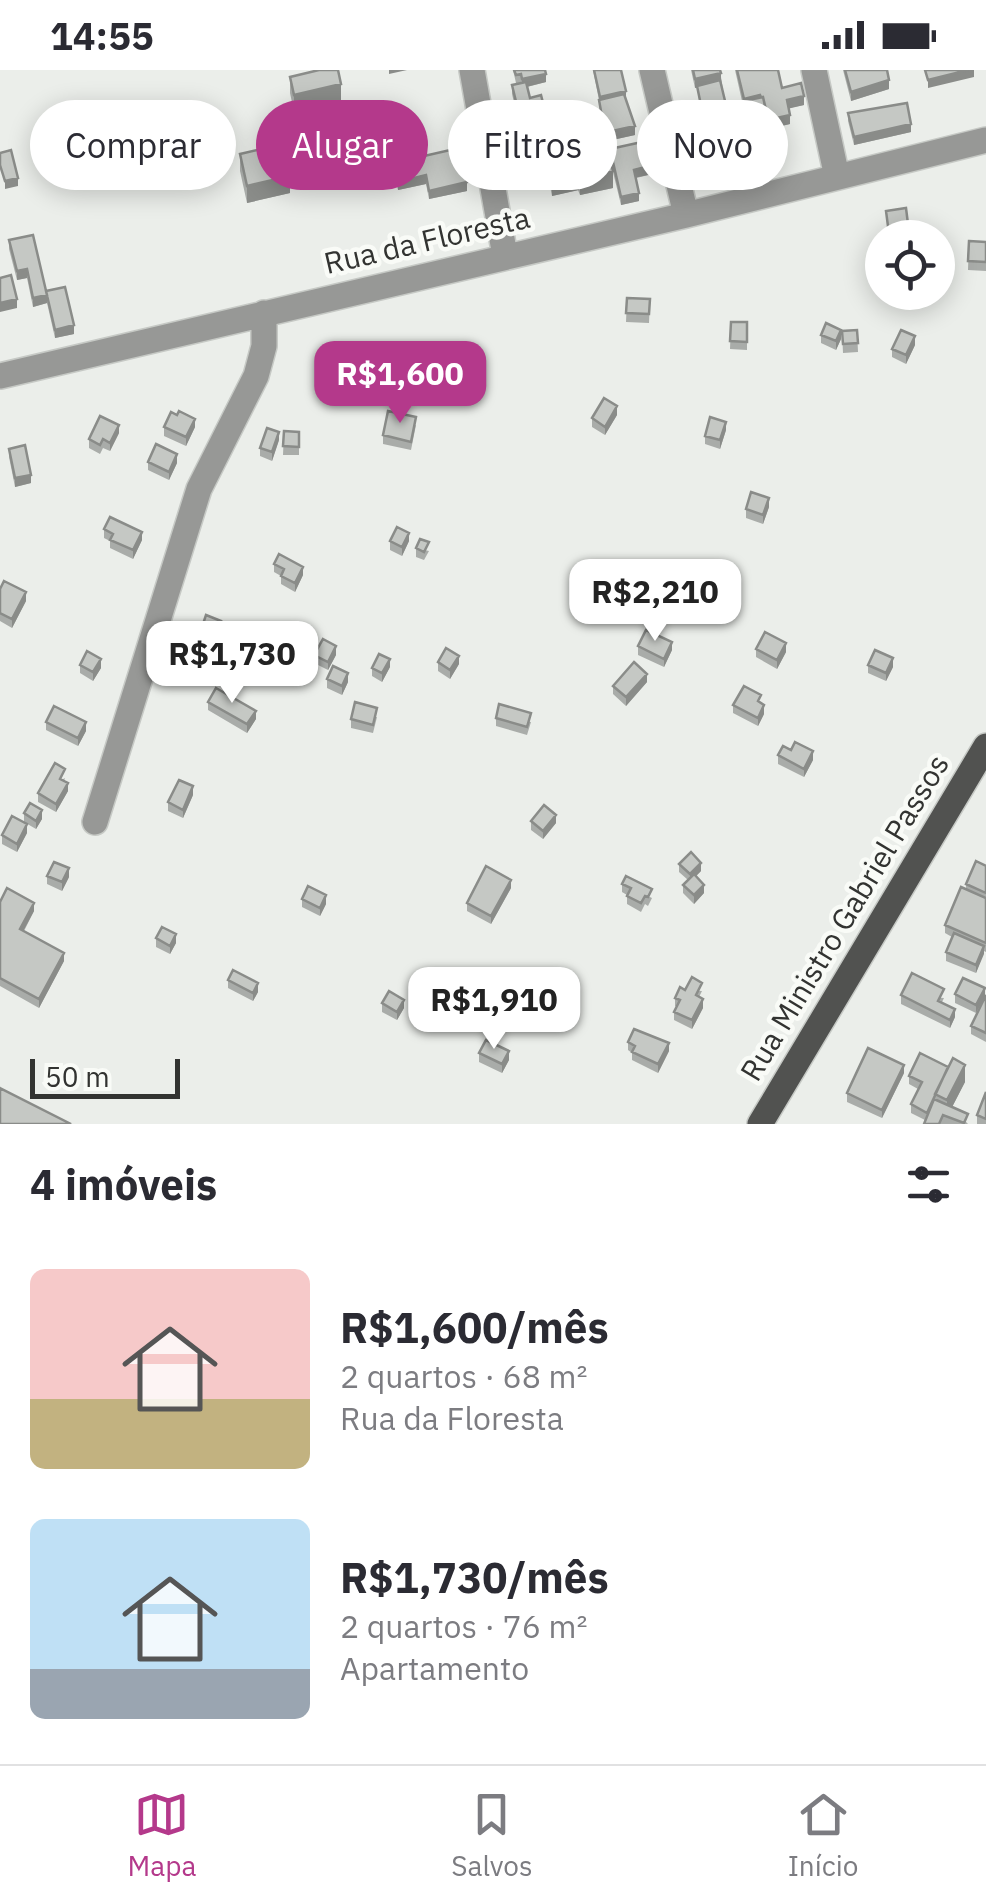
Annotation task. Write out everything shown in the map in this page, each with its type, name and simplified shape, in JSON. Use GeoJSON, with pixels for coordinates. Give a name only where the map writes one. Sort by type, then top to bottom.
{"type":"FeatureCollection","features":[{"type":"Feature","properties":{"kind":"main road","name":"Rua Ministro Gabriel Passos"},"geometry":{"type":"LineString","coordinates":[[760,1124],[977,778],[986,746]]}},
{"type":"Feature","properties":{"kind":"street"},"geometry":{"type":"LineString","coordinates":[[472,70],[504,256]]}},
{"type":"Feature","properties":{"kind":"street"},"geometry":{"type":"LineString","coordinates":[[652,70],[686,215]]}},
{"type":"Feature","properties":{"kind":"street"},"geometry":{"type":"LineString","coordinates":[[814,70],[836,177]]}},
{"type":"Feature","properties":{"kind":"street","name":"Rua da Floresta"},"geometry":{"type":"LineString","coordinates":[[0,376],[686,215],[986,140]]}},
{"type":"Feature","properties":{"kind":"street"},"geometry":{"type":"LineString","coordinates":[[95,822],[199,489],[256,376],[264,346],[264,313]]}},
{"type":"Feature","properties":{"kind":"building"},"geometry":{"type":"Polygon","coordinates":[[[338,70],[341,84],[294,95],[290,77],[338,70]]]}},
{"type":"Feature","properties":{"kind":"building"},"geometry":{"type":"Polygon","coordinates":[[[514,70],[545,70],[546,74],[522,79],[514,70]]]}},
{"type":"Feature","properties":{"kind":"building"},"geometry":{"type":"Polygon","coordinates":[[[594,70],[621,70],[626,91],[600,97],[594,70]]]}},
{"type":"Feature","properties":{"kind":"building"},"geometry":{"type":"Polygon","coordinates":[[[693,70],[720,70],[721,73],[695,79],[693,70]]]}},
{"type":"Feature","properties":{"kind":"building"},"geometry":{"type":"Polygon","coordinates":[[[737,70],[778,70],[782,88],[801,83],[804,96],[764,100],[760,95],[744,99],[737,70]]]}},
{"type":"Feature","properties":{"kind":"building"},"geometry":{"type":"Polygon","coordinates":[[[845,70],[887,70],[889,80],[851,92],[845,70]]]}},
{"type":"Feature","properties":{"kind":"building"},"geometry":{"type":"Polygon","coordinates":[[[925,70],[968,70],[928,80],[925,70]]]}},
{"type":"Feature","properties":{"kind":"building"},"geometry":{"type":"Polygon","coordinates":[[[720,80],[725,100],[700,100],[697,86],[720,80]]]}},
{"type":"Feature","properties":{"kind":"building"},"geometry":{"type":"Polygon","coordinates":[[[526,82],[530,98],[541,95],[542,100],[516,100],[512,85],[526,82]]]}},
{"type":"Feature","properties":{"kind":"building"},"geometry":{"type":"Polygon","coordinates":[[[624,94],[635,126],[617,130],[617,100],[599,100],[624,94]]]}},
{"type":"Feature","properties":{"kind":"building"},"geometry":{"type":"Polygon","coordinates":[[[907,103],[911,124],[854,137],[848,113],[907,103]]]}},
{"type":"Feature","properties":{"kind":"building"},"geometry":{"type":"Polygon","coordinates":[[[637,143],[634,170],[639,193],[621,197],[617,147],[637,143]]]}},
{"type":"Feature","properties":{"kind":"building"},"geometry":{"type":"Polygon","coordinates":[[[11,150],[18,178],[5,181],[0,153],[11,150]]]}},
{"type":"Feature","properties":{"kind":"building"},"geometry":{"type":"Polygon","coordinates":[[[256,150],[256,184],[247,186],[240,154],[256,150]]]}},
{"type":"Feature","properties":{"kind":"building"},"geometry":{"type":"Polygon","coordinates":[[[448,151],[448,186],[429,191],[428,155],[448,151]]]}},
{"type":"Feature","properties":{"kind":"building"},"geometry":{"type":"Polygon","coordinates":[[[906,208],[908,220],[887,220],[886,211],[906,208]]]}},
{"type":"Feature","properties":{"kind":"building"},"geometry":{"type":"Polygon","coordinates":[[[33,235],[47,295],[33,298],[27,269],[17,271],[9,240],[33,235]]]}},
{"type":"Feature","properties":{"kind":"building"},"geometry":{"type":"Polygon","coordinates":[[[969,241],[986,242],[986,262],[968,261],[969,241]]]}},
{"type":"Feature","properties":{"kind":"building"},"geometry":{"type":"Polygon","coordinates":[[[11,275],[17,299],[0,303],[0,278],[11,275]]]}},
{"type":"Feature","properties":{"kind":"building"},"geometry":{"type":"Polygon","coordinates":[[[65,287],[74,325],[55,330],[46,291],[65,287]]]}},
{"type":"Feature","properties":{"kind":"building"},"geometry":{"type":"Polygon","coordinates":[[[627,298],[650,299],[649,314],[626,313],[627,298]]]}},
{"type":"Feature","properties":{"kind":"building"},"geometry":{"type":"Polygon","coordinates":[[[731,322],[747,322],[747,342],[730,341],[731,322]]]}},
{"type":"Feature","properties":{"kind":"building"},"geometry":{"type":"Polygon","coordinates":[[[826,323],[841,330],[836,341],[821,335],[826,323]]]}},
{"type":"Feature","properties":{"kind":"building"},"geometry":{"type":"Polygon","coordinates":[[[857,330],[858,343],[843,344],[842,331],[857,330]]]}},
{"type":"Feature","properties":{"kind":"building"},"geometry":{"type":"Polygon","coordinates":[[[901,330],[915,336],[906,355],[892,349],[901,330]]]}},
{"type":"Feature","properties":{"kind":"building"},"geometry":{"type":"Polygon","coordinates":[[[604,398],[617,406],[605,427],[592,418],[604,398]]]}},
{"type":"Feature","properties":{"kind":"building"},"geometry":{"type":"Polygon","coordinates":[[[179,411],[195,419],[186,437],[164,427],[171,412],[177,415],[179,411]]]}},
{"type":"Feature","properties":{"kind":"building"},"geometry":{"type":"Polygon","coordinates":[[[388,411],[416,417],[411,442],[383,435],[388,411]]]}},
{"type":"Feature","properties":{"kind":"building"},"geometry":{"type":"Polygon","coordinates":[[[100,416],[119,425],[110,443],[103,439],[100,445],[89,439],[100,416]]]}},
{"type":"Feature","properties":{"kind":"building"},"geometry":{"type":"Polygon","coordinates":[[[710,417],[726,422],[720,440],[705,436],[710,417]]]}},
{"type":"Feature","properties":{"kind":"building"},"geometry":{"type":"Polygon","coordinates":[[[267,428],[279,432],[272,452],[260,448],[267,428]]]}},
{"type":"Feature","properties":{"kind":"building"},"geometry":{"type":"Polygon","coordinates":[[[284,431],[299,432],[299,447],[283,446],[284,431]]]}},
{"type":"Feature","properties":{"kind":"building"},"geometry":{"type":"Polygon","coordinates":[[[156,444],[177,454],[169,472],[148,462],[156,444]]]}},
{"type":"Feature","properties":{"kind":"building"},"geometry":{"type":"Polygon","coordinates":[[[25,445],[31,475],[15,478],[9,449],[25,445]]]}},
{"type":"Feature","properties":{"kind":"building"},"geometry":{"type":"Polygon","coordinates":[[[751,492],[769,498],[763,515],[746,509],[751,492]]]}},
{"type":"Feature","properties":{"kind":"building"},"geometry":{"type":"Polygon","coordinates":[[[110,517],[142,532],[133,550],[110,540],[113,534],[104,529],[110,517]]]}},
{"type":"Feature","properties":{"kind":"building"},"geometry":{"type":"Polygon","coordinates":[[[397,527],[409,533],[402,547],[390,541],[397,527]]]}},
{"type":"Feature","properties":{"kind":"building"},"geometry":{"type":"Polygon","coordinates":[[[420,539],[429,542],[424,552],[416,548],[420,539]]]}},
{"type":"Feature","properties":{"kind":"building"},"geometry":{"type":"Polygon","coordinates":[[[279,554],[303,567],[295,583],[281,576],[284,569],[274,564],[279,554]]]}},
{"type":"Feature","properties":{"kind":"building"},"geometry":{"type":"Polygon","coordinates":[[[4,581],[26,592],[12,619],[0,613],[4,581]]]}},
{"type":"Feature","properties":{"kind":"building"},"geometry":{"type":"Polygon","coordinates":[[[206,615],[221,621],[217,630],[203,624],[206,615]]]}},
{"type":"Feature","properties":{"kind":"building"},"geometry":{"type":"Polygon","coordinates":[[[646,630],[672,642],[664,659],[638,646],[646,630]]]}},
{"type":"Feature","properties":{"kind":"building"},"geometry":{"type":"Polygon","coordinates":[[[765,632],[786,643],[777,660],[756,649],[765,632]]]}},
{"type":"Feature","properties":{"kind":"building"},"geometry":{"type":"Polygon","coordinates":[[[323,639],[336,646],[328,662],[314,655],[323,639]]]}},
{"type":"Feature","properties":{"kind":"building"},"geometry":{"type":"Polygon","coordinates":[[[446,648],[459,656],[450,670],[438,662],[446,648]]]}},
{"type":"Feature","properties":{"kind":"building"},"geometry":{"type":"Polygon","coordinates":[[[875,650],[893,658],[886,673],[868,665],[875,650]]]}},
{"type":"Feature","properties":{"kind":"building"},"geometry":{"type":"Polygon","coordinates":[[[87,651],[101,659],[93,672],[80,665],[87,651]]]}},
{"type":"Feature","properties":{"kind":"building"},"geometry":{"type":"Polygon","coordinates":[[[379,654],[390,659],[382,673],[372,668],[379,654]]]}},
{"type":"Feature","properties":{"kind":"building"},"geometry":{"type":"Polygon","coordinates":[[[634,662],[647,674],[626,697],[613,686],[634,662]]]}},
{"type":"Feature","properties":{"kind":"building"},"geometry":{"type":"Polygon","coordinates":[[[333,666],[348,673],[342,686],[327,679],[333,666]]]}},
{"type":"Feature","properties":{"kind":"building"},"geometry":{"type":"Polygon","coordinates":[[[744,686],[761,695],[758,701],[764,705],[758,718],[733,705],[744,686]]]}},
{"type":"Feature","properties":{"kind":"building"},"geometry":{"type":"Polygon","coordinates":[[[216,688],[256,711],[247,724],[208,702],[216,688]]]}},
{"type":"Feature","properties":{"kind":"building"},"geometry":{"type":"Polygon","coordinates":[[[355,702],[377,708],[373,725],[351,719],[355,702]]]}},
{"type":"Feature","properties":{"kind":"building"},"geometry":{"type":"Polygon","coordinates":[[[499,704],[531,713],[527,727],[496,718],[499,704]]]}},
{"type":"Feature","properties":{"kind":"building"},"geometry":{"type":"Polygon","coordinates":[[[54,706],[86,722],[78,738],[46,722],[54,706]]]}},
{"type":"Feature","properties":{"kind":"building"},"geometry":{"type":"Polygon","coordinates":[[[795,742],[813,751],[804,769],[778,755],[783,746],[791,750],[795,742]]]}},
{"type":"Feature","properties":{"kind":"building"},"geometry":{"type":"Polygon","coordinates":[[[55,763],[65,769],[60,779],[68,783],[56,804],[38,793],[55,763]]]}},
{"type":"Feature","properties":{"kind":"building"},"geometry":{"type":"Polygon","coordinates":[[[179,780],[193,786],[183,810],[168,802],[179,780]]]}},
{"type":"Feature","properties":{"kind":"building"},"geometry":{"type":"Polygon","coordinates":[[[30,803],[42,810],[36,821],[24,813],[30,803]]]}},
{"type":"Feature","properties":{"kind":"building"},"geometry":{"type":"Polygon","coordinates":[[[544,805],[556,815],[543,831],[531,821],[544,805]]]}},
{"type":"Feature","properties":{"kind":"building"},"geometry":{"type":"Polygon","coordinates":[[[12,816],[27,824],[17,844],[2,835],[12,816]]]}},
{"type":"Feature","properties":{"kind":"building"},"geometry":{"type":"Polygon","coordinates":[[[691,852],[701,863],[690,874],[679,864],[691,852]]]}},
{"type":"Feature","properties":{"kind":"building"},"geometry":{"type":"Polygon","coordinates":[[[976,861],[986,866],[986,893],[966,884],[976,861]]]}},
{"type":"Feature","properties":{"kind":"building"},"geometry":{"type":"Polygon","coordinates":[[[54,862],[69,868],[62,882],[47,876],[54,862]]]}},
{"type":"Feature","properties":{"kind":"building"},"geometry":{"type":"Polygon","coordinates":[[[486,866],[511,880],[491,916],[467,903],[486,866]]]}},
{"type":"Feature","properties":{"kind":"building"},"geometry":{"type":"Polygon","coordinates":[[[694,874],[704,885],[694,895],[683,885],[694,874]]]}},
{"type":"Feature","properties":{"kind":"building"},"geometry":{"type":"Polygon","coordinates":[[[626,876],[652,889],[641,903],[627,896],[631,888],[622,884],[626,876]]]}},
{"type":"Feature","properties":{"kind":"building"},"geometry":{"type":"Polygon","coordinates":[[[308,886],[326,895],[320,908],[302,899],[308,886]]]}},
{"type":"Feature","properties":{"kind":"building"},"geometry":{"type":"Polygon","coordinates":[[[961,887],[986,898],[986,943],[945,925],[961,887]]]}},
{"type":"Feature","properties":{"kind":"building"},"geometry":{"type":"Polygon","coordinates":[[[7,888],[34,903],[20,929],[64,953],[39,999],[0,978],[0,902],[7,888]]]}},
{"type":"Feature","properties":{"kind":"building"},"geometry":{"type":"Polygon","coordinates":[[[162,927],[176,934],[170,946],[156,938],[162,927]]]}},
{"type":"Feature","properties":{"kind":"building"},"geometry":{"type":"Polygon","coordinates":[[[954,933],[984,946],[976,965],[946,952],[954,933]]]}},
{"type":"Feature","properties":{"kind":"building"},"geometry":{"type":"Polygon","coordinates":[[[233,970],[258,983],[253,993],[228,980],[233,970]]]}},
{"type":"Feature","properties":{"kind":"building"},"geometry":{"type":"Polygon","coordinates":[[[912,973],[944,989],[938,1001],[955,1009],[950,1020],[901,995],[912,973]]]}},
{"type":"Feature","properties":{"kind":"building"},"geometry":{"type":"Polygon","coordinates":[[[692,977],[702,983],[696,995],[703,999],[692,1020],[674,1012],[680,1000],[675,998],[680,987],[685,990],[692,977]]]}},
{"type":"Feature","properties":{"kind":"building"},"geometry":{"type":"Polygon","coordinates":[[[963,978],[985,988],[976,1005],[955,994],[963,978]]]}},
{"type":"Feature","properties":{"kind":"building"},"geometry":{"type":"Polygon","coordinates":[[[420,984],[441,994],[434,1009],[413,999],[420,984]]]}},
{"type":"Feature","properties":{"kind":"building"},"geometry":{"type":"Polygon","coordinates":[[[389,991],[404,1000],[397,1012],[382,1003],[389,991]]]}},
{"type":"Feature","properties":{"kind":"building"},"geometry":{"type":"Polygon","coordinates":[[[986,995],[986,1033],[971,1026],[986,995]]]}},
{"type":"Feature","properties":{"kind":"building"},"geometry":{"type":"Polygon","coordinates":[[[634,1029],[669,1043],[658,1064],[632,1052],[635,1046],[628,1042],[634,1029]]]}},
{"type":"Feature","properties":{"kind":"building"},"geometry":{"type":"Polygon","coordinates":[[[486,1040],[509,1051],[502,1064],[479,1053],[486,1040]]]}},
{"type":"Feature","properties":{"kind":"building"},"geometry":{"type":"Polygon","coordinates":[[[868,1048],[904,1065],[882,1110],[847,1093],[868,1048]]]}},
{"type":"Feature","properties":{"kind":"building"},"geometry":{"type":"Polygon","coordinates":[[[920,1053],[948,1067],[927,1113],[911,1104],[922,1082],[909,1076],[920,1053]]]}},
{"type":"Feature","properties":{"kind":"building"},"geometry":{"type":"Polygon","coordinates":[[[953,1058],[965,1065],[947,1100],[935,1094],[953,1058]]]}},
{"type":"Feature","properties":{"kind":"building"},"geometry":{"type":"Polygon","coordinates":[[[0,1088],[71,1124],[0,1124],[0,1088]]]}},
{"type":"Feature","properties":{"kind":"building"},"geometry":{"type":"Polygon","coordinates":[[[986,1092],[986,1119],[977,1115],[986,1092]]]}},
{"type":"Feature","properties":{"kind":"building"},"geometry":{"type":"Polygon","coordinates":[[[934,1099],[968,1114],[964,1123],[943,1115],[939,1124],[924,1124],[934,1099]]]}}]}
